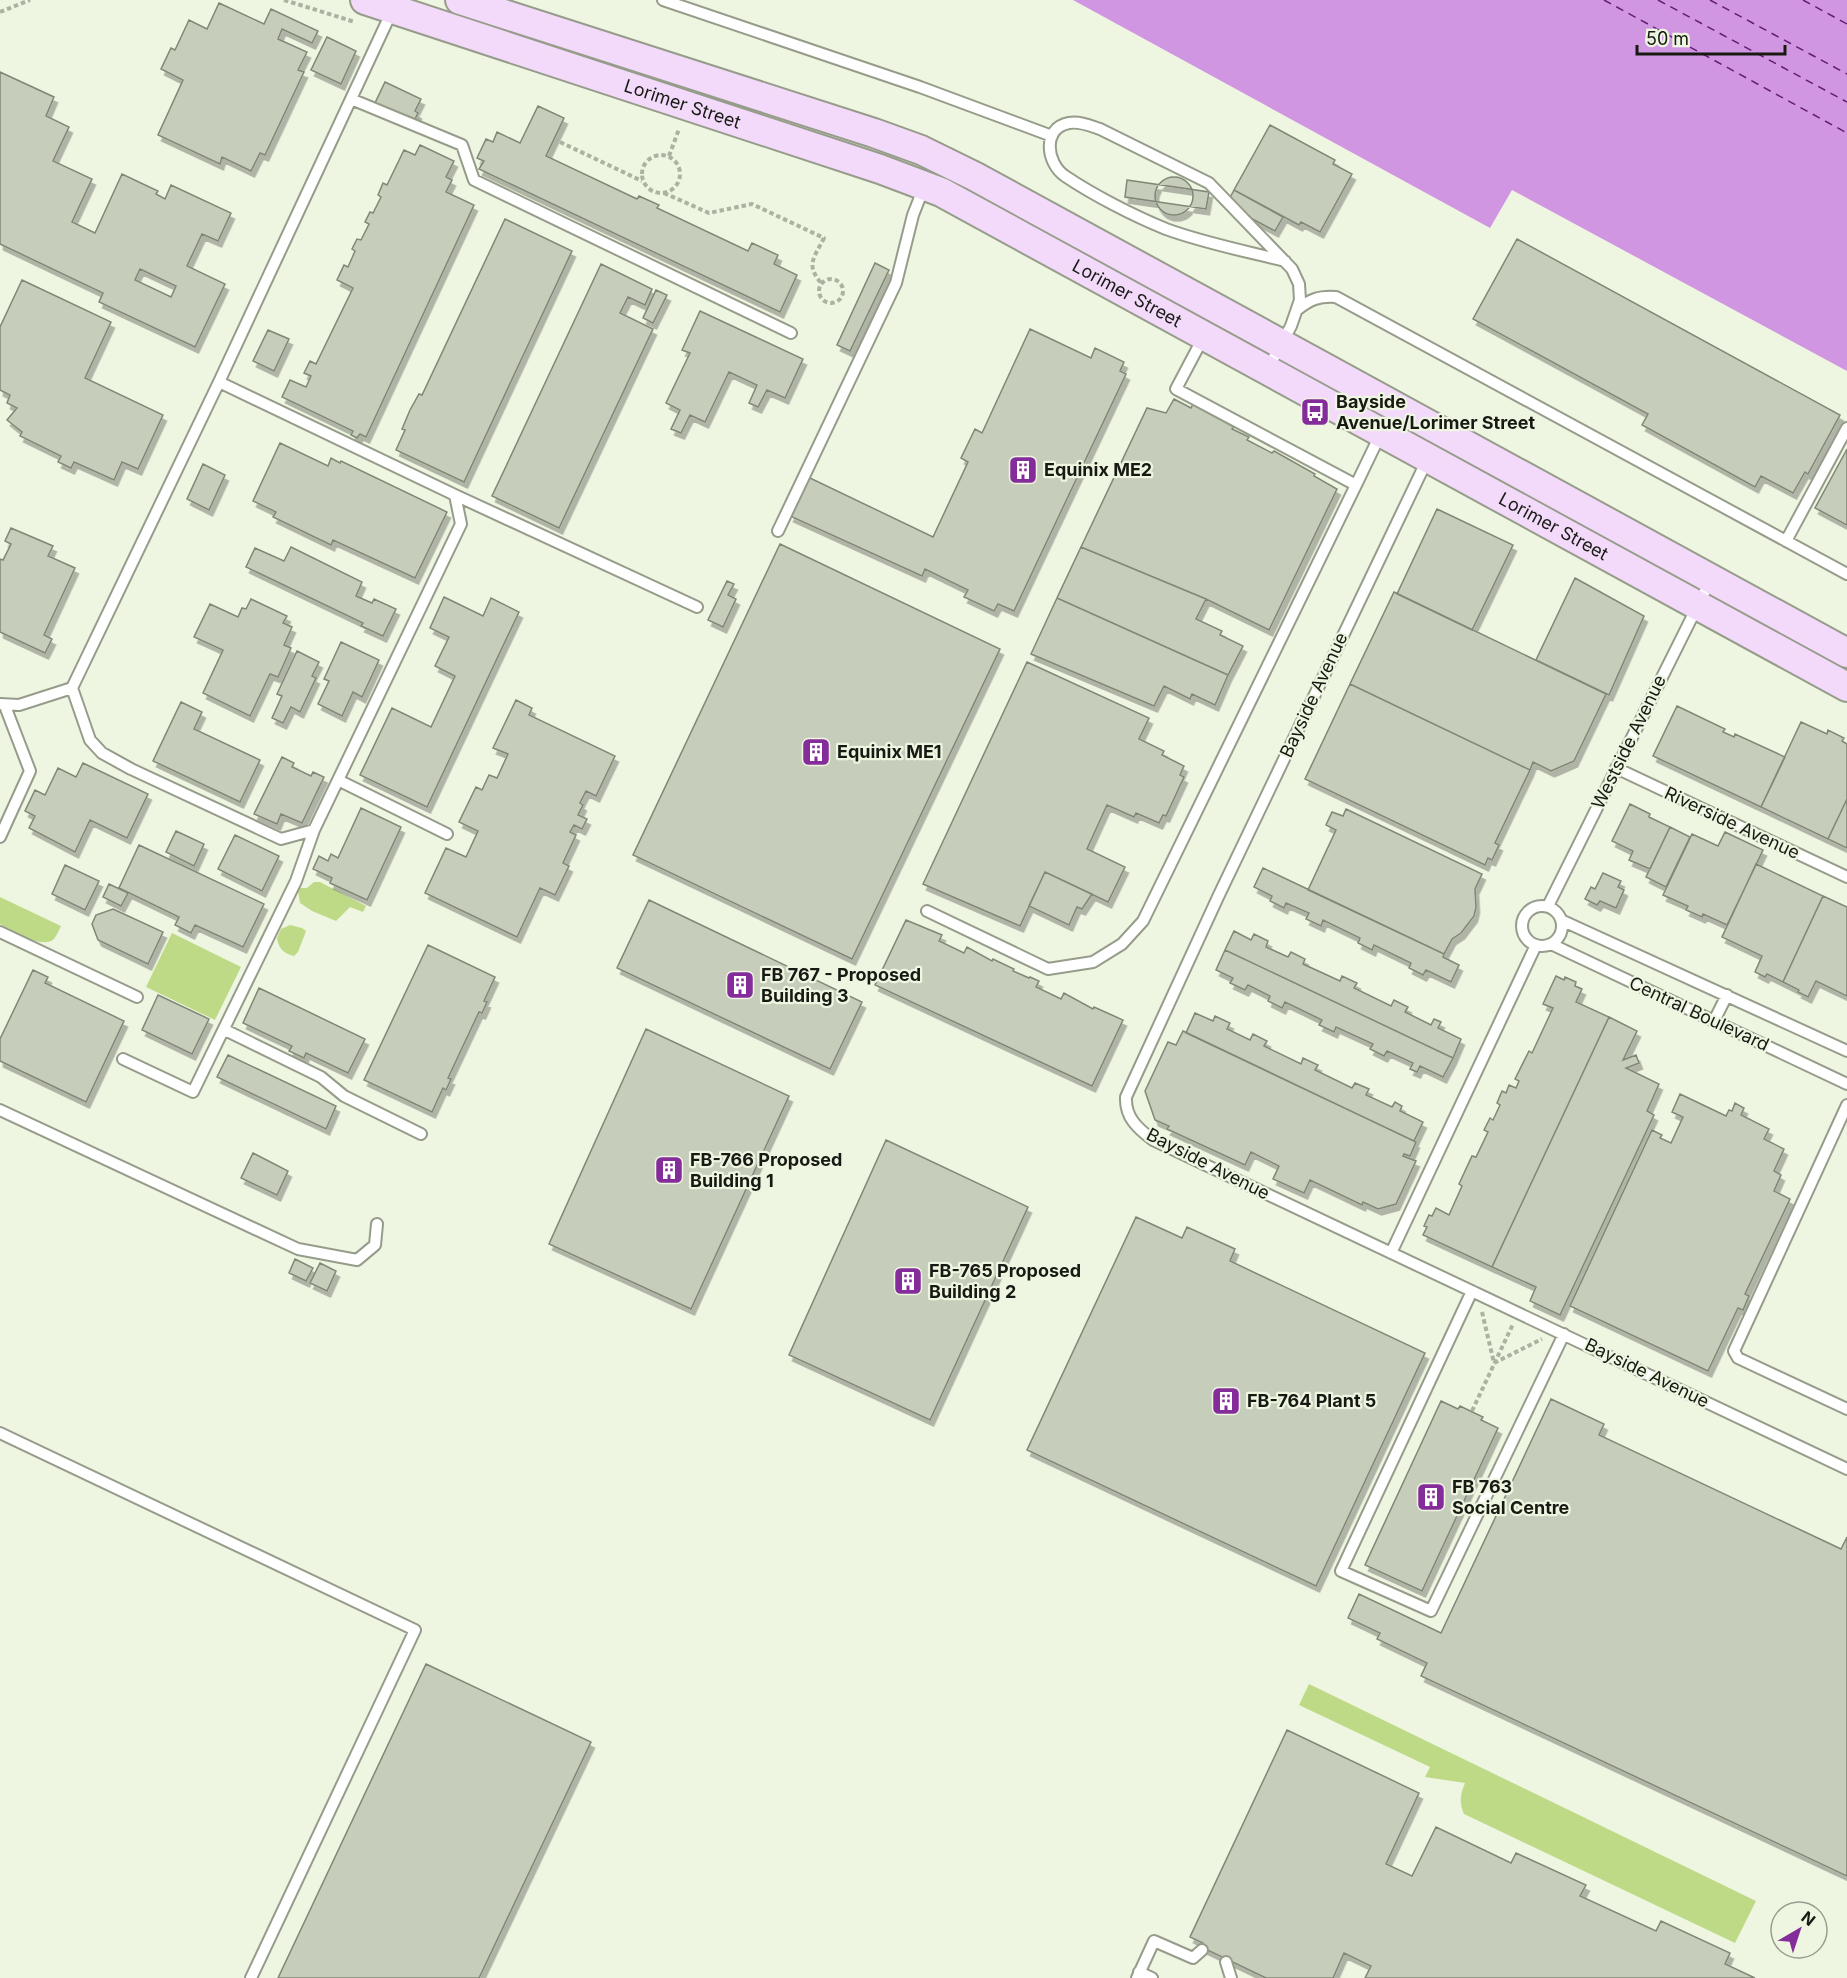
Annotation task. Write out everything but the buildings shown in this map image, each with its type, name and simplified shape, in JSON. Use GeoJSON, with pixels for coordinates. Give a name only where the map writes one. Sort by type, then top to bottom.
{"type":"FeatureCollection","features":[{"type":"Feature","properties":{"kind":"main road","name":"Lorimer Street"},"geometry":{"type":"LineString","coordinates":[[365,0],[391,14],[669,112],[925,185],[1267,370],[1388,419]]}},
{"type":"Feature","properties":{"kind":"main road","name":"Lorimer Street"},"geometry":{"type":"LineString","coordinates":[[460,0],[921,150],[974,176],[1281,343],[1388,419],[1435,445],[1697,605],[1847,687]]}},
{"type":"Feature","properties":{"kind":"main road"},"geometry":{"type":"LineString","coordinates":[[669,112],[679,70]]}},
{"type":"Feature","properties":{"kind":"main road","name":"Lorimer Street"},"geometry":{"type":"LineString","coordinates":[[1435,445],[1712,579],[1847,653]]}},
{"type":"Feature","properties":{"kind":"lane"},"geometry":{"type":"LineString","coordinates":[[663,0],[920,87],[1052,136]]}},
{"type":"Feature","properties":{"kind":"lane"},"geometry":{"type":"LineString","coordinates":[[314,830],[281,838],[131,770],[102,753],[90,740],[72,688],[219,382],[261,287],[391,14]]}},
{"type":"Feature","properties":{"kind":"lane"},"geometry":{"type":"LineString","coordinates":[[351,99],[462,145],[474,180],[791,333]]}},
{"type":"Feature","properties":{"kind":"lane"},"geometry":{"type":"LineString","coordinates":[[1267,370],[1297,311],[1300,300],[1299,284],[1292,269],[1285,261],[1209,183],[1100,129],[1084,124],[1066,124],[1057,129],[1052,136],[1049,151],[1055,168],[1085,189],[1165,228],[1285,261]]}},
{"type":"Feature","properties":{"kind":"lane"},"geometry":{"type":"LineString","coordinates":[[778,531],[896,283],[913,214],[925,185]]}},
{"type":"Feature","properties":{"kind":"lane"},"geometry":{"type":"LineString","coordinates":[[1297,311],[1312,298],[1336,297],[1847,574]]}},
{"type":"Feature","properties":{"kind":"lane"},"geometry":{"type":"LineString","coordinates":[[1204,336],[1176,388],[1356,485]]}},
{"type":"Feature","properties":{"kind":"lane"},"geometry":{"type":"LineString","coordinates":[[219,382],[697,607]]}},
{"type":"Feature","properties":{"kind":"lane"},"geometry":{"type":"LineString","coordinates":[[927,911],[1048,969],[1093,962],[1122,944],[1143,921],[1388,419]]}},
{"type":"Feature","properties":{"kind":"lane"},"geometry":{"type":"LineString","coordinates":[[1786,540],[1847,428]]}},
{"type":"Feature","properties":{"kind":"lane","name":"Bayside Avenue"},"geometry":{"type":"LineString","coordinates":[[1435,445],[1223,886],[1126,1096],[1125,1109],[1139,1129],[1153,1140],[1847,1469]]}},
{"type":"Feature","properties":{"kind":"lane"},"geometry":{"type":"LineString","coordinates":[[123,1059],[193,1092],[296,881],[314,830],[461,524],[455,495]]}},
{"type":"Feature","properties":{"kind":"lane","name":"Westside Avenue"},"geometry":{"type":"LineString","coordinates":[[1548,906],[1712,579]]}},
{"type":"Feature","properties":{"kind":"lane"},"geometry":{"type":"LineString","coordinates":[[0,837],[30,771],[3,705],[19,705],[72,688]]}},
{"type":"Feature","properties":{"kind":"lane","name":"Riverside Avenue"},"geometry":{"type":"LineString","coordinates":[[1616,768],[1847,877]]}},
{"type":"Feature","properties":{"kind":"lane"},"geometry":{"type":"LineString","coordinates":[[338,780],[447,834]]}},
{"type":"Feature","properties":{"kind":"lane"},"geometry":{"type":"LineString","coordinates":[[1541,905],[1548,906],[1562,920],[1562,931],[1551,944],[1536,945],[1525,936],[1522,923],[1528,910],[1541,905]]}},
{"type":"Feature","properties":{"kind":"lane","name":"Central Boulevard"},"geometry":{"type":"LineString","coordinates":[[1562,920],[1847,1051]]}},
{"type":"Feature","properties":{"kind":"lane"},"geometry":{"type":"LineString","coordinates":[[0,932],[136,997]]}},
{"type":"Feature","properties":{"kind":"lane","name":"Central Boulevard"},"geometry":{"type":"LineString","coordinates":[[1551,944],[1847,1084]]}},
{"type":"Feature","properties":{"kind":"lane"},"geometry":{"type":"LineString","coordinates":[[1391,1253],[1536,945]]}},
{"type":"Feature","properties":{"kind":"lane"},"geometry":{"type":"LineString","coordinates":[[1714,1020],[1727,995]]}},
{"type":"Feature","properties":{"kind":"lane"},"geometry":{"type":"LineString","coordinates":[[225,1030],[321,1077],[344,1096],[421,1134]]}},
{"type":"Feature","properties":{"kind":"lane"},"geometry":{"type":"LineString","coordinates":[[1847,1105],[1734,1351],[1738,1358],[1847,1409]]}},
{"type":"Feature","properties":{"kind":"lane"},"geometry":{"type":"LineString","coordinates":[[0,1110],[298,1249],[357,1260],[375,1245],[377,1224]]}},
{"type":"Feature","properties":{"kind":"lane"},"geometry":{"type":"LineString","coordinates":[[1475,1292],[1341,1571],[1431,1611],[1561,1333]]}},
{"type":"Feature","properties":{"kind":"lane"},"geometry":{"type":"LineString","coordinates":[[0,1433],[415,1630],[251,1978]]}},
{"type":"Feature","properties":{"kind":"lane"},"geometry":{"type":"LineString","coordinates":[[1152,1978],[1138,1975],[1154,1941],[1193,1958],[1202,1950]]}},
{"type":"Feature","properties":{"kind":"lane"},"geometry":{"type":"LineString","coordinates":[[1226,1962],[1231,1978]]}},
{"type":"Feature","properties":{"kind":"path"},"geometry":{"type":"LineString","coordinates":[[0,12],[30,0]]}},
{"type":"Feature","properties":{"kind":"path"},"geometry":{"type":"LineString","coordinates":[[284,0],[391,14]]}},
{"type":"Feature","properties":{"kind":"path"},"geometry":{"type":"LineString","coordinates":[[669,112],[679,129],[669,156]]}},
{"type":"Feature","properties":{"kind":"path"},"geometry":{"type":"LineString","coordinates":[[560,142],[643,182],[652,191],[664,193],[709,213],[752,204],[824,238],[812,262],[813,273],[822,284]]}},
{"type":"Feature","properties":{"kind":"path"},"geometry":{"type":"LineString","coordinates":[[643,182],[642,168],[650,158],[656,154],[669,156],[678,164],[680,176],[675,187],[664,193]]}},
{"type":"Feature","properties":{"kind":"path"},"geometry":{"type":"LineString","coordinates":[[832,280],[838,283],[842,289],[839,300],[832,303],[822,299],[819,292],[822,284],[832,280]]}},
{"type":"Feature","properties":{"kind":"path"},"geometry":{"type":"LineString","coordinates":[[1475,1292],[1494,1364]]}},
{"type":"Feature","properties":{"kind":"path"},"geometry":{"type":"LineString","coordinates":[[1472,1411],[1518,1313]]}},
{"type":"Feature","properties":{"kind":"path"},"geometry":{"type":"LineString","coordinates":[[1494,1364],[1561,1333]]}},
{"type":"Feature","properties":{"kind":"green space"},"geometry":{"type":"Polygon","coordinates":[[[314,882],[320,882],[366,906],[363,912],[350,907],[336,921],[312,911],[300,903],[298,891],[314,882]]]}},
{"type":"Feature","properties":{"kind":"green space"},"geometry":{"type":"Polygon","coordinates":[[[0,897],[61,926],[54,939],[49,942],[35,941],[0,924],[0,897]]]}},
{"type":"Feature","properties":{"kind":"green space"},"geometry":{"type":"Polygon","coordinates":[[[290,925],[306,931],[298,952],[294,956],[282,950],[277,938],[281,929],[290,925]]]}},
{"type":"Feature","properties":{"kind":"green space"},"geometry":{"type":"Polygon","coordinates":[[[172,933],[241,967],[215,1020],[146,987],[172,933]]]}},
{"type":"Feature","properties":{"kind":"green space"},"geometry":{"type":"Polygon","coordinates":[[[1309,1684],[1756,1901],[1735,1943],[1464,1814],[1461,1798],[1465,1783],[1425,1777],[1430,1767],[1299,1705],[1309,1684]]]}},
{"type":"Feature","properties":{"kind":"shaded area"},"geometry":{"type":"Polygon","coordinates":[[[1073,0],[1847,0],[1847,371],[1512,190],[1490,228],[1073,0]]]}},
{"type":"Feature","properties":{"kind":"ferry route"},"geometry":{"type":"LineString","coordinates":[[1604,0],[1847,133]]}},
{"type":"Feature","properties":{"kind":"ferry route"},"geometry":{"type":"LineString","coordinates":[[1658,0],[1847,102]]}},
{"type":"Feature","properties":{"kind":"ferry route"},"geometry":{"type":"LineString","coordinates":[[1710,0],[1847,74]]}},
{"type":"Feature","properties":{"kind":"ferry route"},"geometry":{"type":"LineString","coordinates":[[1803,0],[1847,24]]}},
{"type":"Feature","properties":{"kind":"place","name":"Bayside Avenue/Lorimer Street"},"geometry":{"type":"Point","coordinates":[1315,412]}},
{"type":"Feature","properties":{"kind":"place","name":"Equinix ME2"},"geometry":{"type":"Point","coordinates":[1023,470]}},
{"type":"Feature","properties":{"kind":"place","name":"Equinix ME1"},"geometry":{"type":"Point","coordinates":[816,752]}},
{"type":"Feature","properties":{"kind":"place","name":"FB 767 - Proposed Building 3"},"geometry":{"type":"Point","coordinates":[740,985]}},
{"type":"Feature","properties":{"kind":"place","name":"FB-766 Proposed Building 1"},"geometry":{"type":"Point","coordinates":[669,1170]}},
{"type":"Feature","properties":{"kind":"place","name":"FB-765 Proposed Building 2"},"geometry":{"type":"Point","coordinates":[908,1281]}},
{"type":"Feature","properties":{"kind":"place","name":"FB-764 Plant 5"},"geometry":{"type":"Point","coordinates":[1226,1401]}},
{"type":"Feature","properties":{"kind":"place","name":"FB 763 Social Centre"},"geometry":{"type":"Point","coordinates":[1431,1497]}}]}
